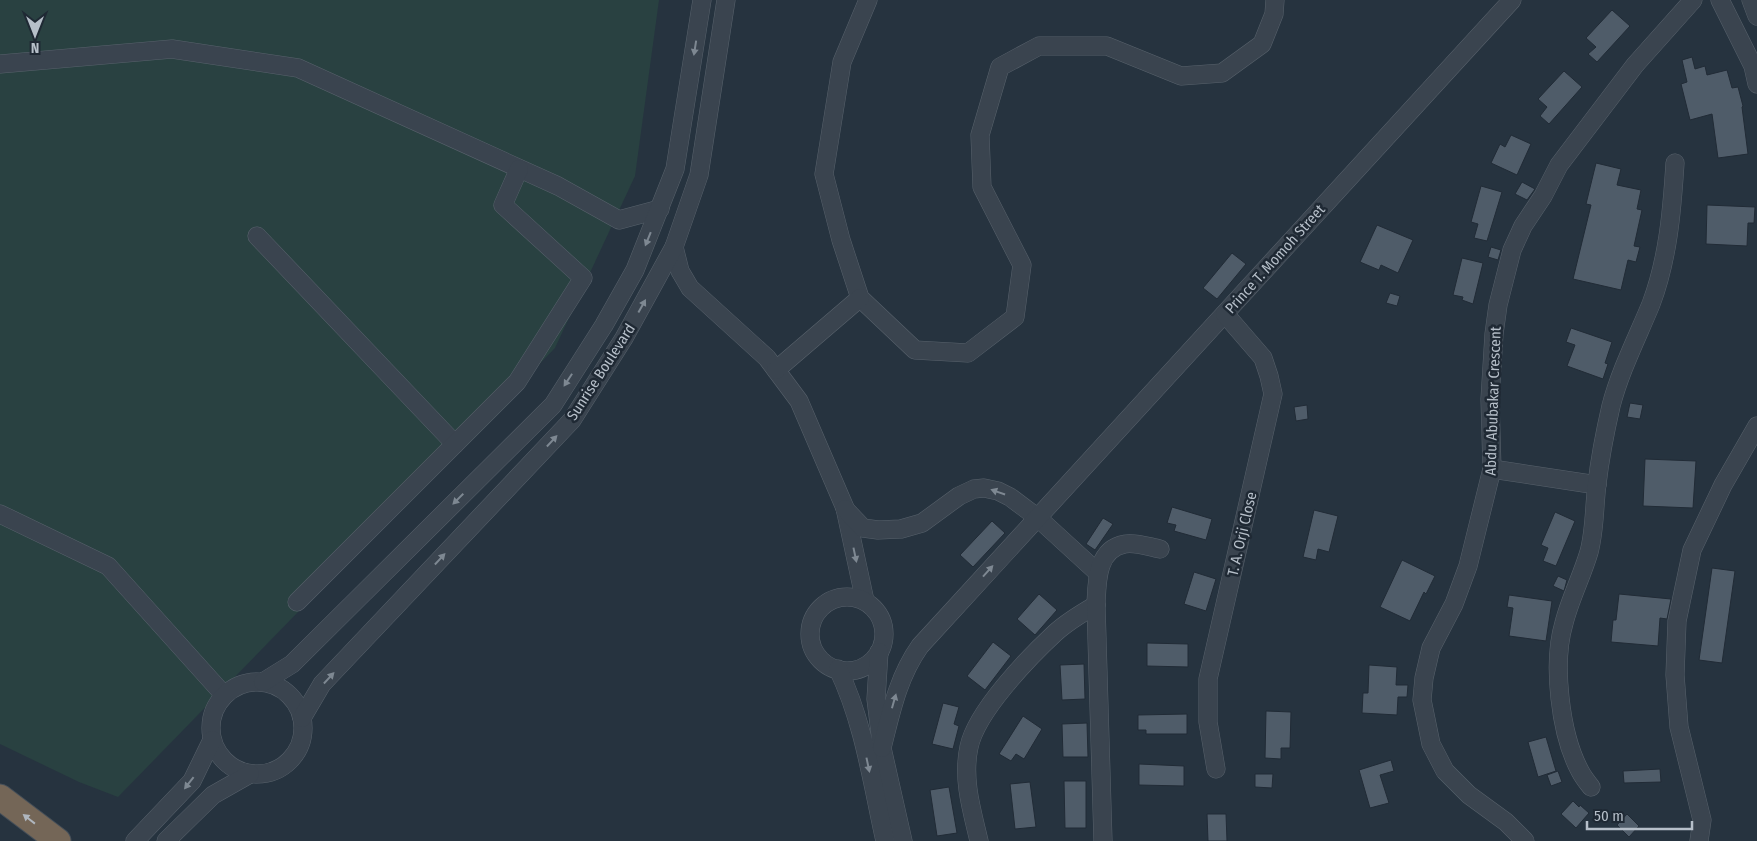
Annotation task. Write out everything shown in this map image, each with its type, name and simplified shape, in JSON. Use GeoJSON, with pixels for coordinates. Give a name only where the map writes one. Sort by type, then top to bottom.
{"type":"FeatureCollection","features":[{"type":"Feature","properties":{"kind":"highway"},"geometry":{"type":"LineString","coordinates":[[0,797],[58,841]]}},
{"type":"Feature","properties":{"kind":"street","name":"Sunrise Boulevard"},"geometry":{"type":"LineString","coordinates":[[263,682],[292,664],[552,405],[604,325],[635,270],[675,169],[702,0]]}},
{"type":"Feature","properties":{"kind":"street","name":"Sunrise Boulevard"},"geometry":{"type":"LineString","coordinates":[[302,718],[322,684],[572,420],[624,338],[674,247],[699,176],[726,0]]}},
{"type":"Feature","properties":{"kind":"street"},"geometry":{"type":"LineString","coordinates":[[868,0],[842,62],[824,174],[841,240],[860,298],[916,350],[968,354],[1015,317],[1022,265],[982,187],[980,136],[1000,68],[1040,46],[1107,46],[1181,76],[1222,73],[1262,44],[1274,14],[1274,0]]}},
{"type":"Feature","properties":{"kind":"street","name":"Prince T. Momoh Street"},"geometry":{"type":"LineString","coordinates":[[882,748],[900,682],[908,663],[920,646],[1512,0]]}},
{"type":"Feature","properties":{"kind":"street","name":"Abdu Abubakar Crescent"},"geometry":{"type":"LineString","coordinates":[[1525,841],[1506,822],[1469,795],[1445,771],[1431,744],[1422,700],[1424,678],[1431,648],[1454,604],[1468,566],[1492,469],[1490,399],[1494,334],[1498,305],[1512,250],[1523,226],[1543,196],[1559,164],[1635,65],[1693,0]]}},
{"type":"Feature","properties":{"kind":"street"},"geometry":{"type":"LineString","coordinates":[[1720,0],[1753,66],[1757,84]]}},
{"type":"Feature","properties":{"kind":"street"},"geometry":{"type":"LineString","coordinates":[[1751,0],[1757,16]]}},
{"type":"Feature","properties":{"kind":"street"},"geometry":{"type":"LineString","coordinates":[[0,64],[172,49],[298,68],[558,186],[619,220],[660,209]]}},
{"type":"Feature","properties":{"kind":"street"},"geometry":{"type":"LineString","coordinates":[[1591,787],[1580,772],[1568,738],[1561,710],[1559,653],[1563,624],[1589,551],[1595,518],[1597,485],[1612,404],[1627,358],[1651,303],[1662,265],[1672,212],[1675,163]]}},
{"type":"Feature","properties":{"kind":"street"},"geometry":{"type":"LineString","coordinates":[[297,602],[517,382],[583,278],[504,206],[519,169]]}},
{"type":"Feature","properties":{"kind":"street"},"geometry":{"type":"LineString","coordinates":[[257,236],[455,444]]}},
{"type":"Feature","properties":{"kind":"street"},"geometry":{"type":"LineString","coordinates":[[674,247],[680,271],[690,288],[767,358],[799,401],[845,508],[865,601]]}},
{"type":"Feature","properties":{"kind":"street"},"geometry":{"type":"LineString","coordinates":[[776,370],[860,298]]}},
{"type":"Feature","properties":{"kind":"street","name":"T. A. Orji Close"},"geometry":{"type":"LineString","coordinates":[[1216,769],[1208,722],[1208,679],[1273,394],[1263,358],[1225,314]]}},
{"type":"Feature","properties":{"kind":"street"},"geometry":{"type":"LineString","coordinates":[[1699,841],[1702,820],[1679,726],[1675,675],[1677,621],[1692,550],[1723,484],[1757,426]]}},
{"type":"Feature","properties":{"kind":"street"},"geometry":{"type":"LineString","coordinates":[[1492,469],[1597,485]]}},
{"type":"Feature","properties":{"kind":"street"},"geometry":{"type":"LineString","coordinates":[[845,508],[863,528],[878,530],[901,529],[922,523],[959,496],[974,489],[998,490],[1038,518],[1097,572]]}},
{"type":"Feature","properties":{"kind":"street"},"geometry":{"type":"LineString","coordinates":[[0,514],[108,566],[224,695]]}},
{"type":"Feature","properties":{"kind":"street"},"geometry":{"type":"LineString","coordinates":[[1103,841],[1096,605],[1097,572],[1105,557],[1114,548],[1131,544],[1160,548]]}},
{"type":"Feature","properties":{"kind":"street"},"geometry":{"type":"LineString","coordinates":[[841,597],[853,597],[865,601],[874,608],[884,629],[884,641],[879,652],[872,661],[862,668],[838,669],[826,664],[817,656],[812,644],[810,632],[813,620],[820,609],[829,601],[841,597]]}},
{"type":"Feature","properties":{"kind":"street"},"geometry":{"type":"LineString","coordinates":[[979,841],[968,793],[966,771],[969,746],[980,720],[1005,686],[1056,632],[1096,605]]}},
{"type":"Feature","properties":{"kind":"street"},"geometry":{"type":"LineString","coordinates":[[879,652],[876,699],[882,748],[903,841]]}},
{"type":"Feature","properties":{"kind":"street"},"geometry":{"type":"LineString","coordinates":[[838,669],[846,686],[862,735],[885,841]]}},
{"type":"Feature","properties":{"kind":"street"},"geometry":{"type":"LineString","coordinates":[[248,682],[263,682],[276,685],[288,693],[297,705],[302,718],[303,733],[299,747],[291,759],[272,771],[250,774],[237,770],[226,763],[217,753],[210,728],[216,705],[224,695],[235,686],[248,682]]}},
{"type":"Feature","properties":{"kind":"street"},"geometry":{"type":"LineString","coordinates":[[135,841],[192,781],[212,740]]}},
{"type":"Feature","properties":{"kind":"street"},"geometry":{"type":"LineString","coordinates":[[166,841],[213,795],[250,774]]}},
{"type":"Feature","properties":{"kind":"green space"},"geometry":{"type":"Polygon","coordinates":[[[0,0],[659,0],[635,176],[555,348],[118,797],[79,782],[0,744],[0,0]]]}},
{"type":"Feature","properties":{"kind":"building"},"geometry":{"type":"Polygon","coordinates":[[[1612,10],[1630,26],[1597,62],[1588,54],[1596,47],[1586,38],[1612,10]]]}},
{"type":"Feature","properties":{"kind":"building"},"geometry":{"type":"Polygon","coordinates":[[[1692,57],[1695,69],[1705,66],[1707,75],[1727,70],[1732,88],[1738,87],[1743,106],[1748,154],[1718,158],[1712,114],[1690,120],[1681,84],[1687,82],[1682,60],[1692,57]]]}},
{"type":"Feature","properties":{"kind":"building"},"geometry":{"type":"Polygon","coordinates":[[[1564,71],[1582,87],[1549,124],[1540,116],[1547,107],[1538,99],[1564,71]]]}},
{"type":"Feature","properties":{"kind":"building"},"geometry":{"type":"Polygon","coordinates":[[[1511,135],[1531,144],[1517,175],[1491,163],[1500,144],[1505,147],[1511,135]]]}},
{"type":"Feature","properties":{"kind":"building"},"geometry":{"type":"Polygon","coordinates":[[[1596,163],[1621,169],[1617,185],[1641,190],[1637,209],[1642,210],[1634,246],[1640,247],[1636,262],[1628,260],[1621,290],[1573,279],[1591,205],[1586,204],[1596,163]]]}},
{"type":"Feature","properties":{"kind":"building"},"geometry":{"type":"Polygon","coordinates":[[[1522,182],[1535,189],[1527,200],[1515,194],[1522,182]]]}},
{"type":"Feature","properties":{"kind":"building"},"geometry":{"type":"Polygon","coordinates":[[[1481,186],[1502,192],[1487,241],[1474,238],[1478,224],[1471,222],[1481,186]]]}},
{"type":"Feature","properties":{"kind":"building"},"geometry":{"type":"Polygon","coordinates":[[[1707,205],[1755,207],[1754,223],[1748,223],[1747,246],[1706,244],[1707,205]]]}},
{"type":"Feature","properties":{"kind":"building"},"geometry":{"type":"Polygon","coordinates":[[[1377,225],[1413,240],[1398,273],[1381,265],[1379,270],[1360,262],[1377,225]]]}},
{"type":"Feature","properties":{"kind":"building"},"geometry":{"type":"Polygon","coordinates":[[[1491,247],[1501,250],[1498,260],[1488,257],[1491,247]]]}},
{"type":"Feature","properties":{"kind":"building"},"geometry":{"type":"Polygon","coordinates":[[[1232,253],[1246,264],[1217,299],[1203,288],[1232,253]]]}},
{"type":"Feature","properties":{"kind":"building"},"geometry":{"type":"Polygon","coordinates":[[[1462,258],[1483,263],[1473,304],[1462,300],[1463,297],[1453,295],[1462,258]]]}},
{"type":"Feature","properties":{"kind":"building"},"geometry":{"type":"Polygon","coordinates":[[[1390,293],[1400,296],[1397,306],[1386,303],[1390,293]]]}},
{"type":"Feature","properties":{"kind":"building"},"geometry":{"type":"Polygon","coordinates":[[[1571,328],[1612,342],[1605,363],[1608,364],[1603,379],[1567,366],[1575,345],[1566,342],[1571,328]]]}},
{"type":"Feature","properties":{"kind":"building"},"geometry":{"type":"Polygon","coordinates":[[[1630,403],[1643,405],[1640,419],[1627,417],[1630,403]]]}},
{"type":"Feature","properties":{"kind":"building"},"geometry":{"type":"Polygon","coordinates":[[[1307,405],[1308,419],[1296,421],[1294,407],[1307,405]]]}},
{"type":"Feature","properties":{"kind":"building"},"geometry":{"type":"Polygon","coordinates":[[[1645,459],[1696,461],[1693,508],[1643,506],[1645,459]]]}},
{"type":"Feature","properties":{"kind":"building"},"geometry":{"type":"Polygon","coordinates":[[[1172,507],[1212,519],[1206,540],[1174,531],[1176,525],[1167,523],[1172,507]]]}},
{"type":"Feature","properties":{"kind":"building"},"geometry":{"type":"Polygon","coordinates":[[[1314,510],[1338,516],[1329,552],[1318,549],[1316,560],[1303,557],[1314,510]]]}},
{"type":"Feature","properties":{"kind":"building"},"geometry":{"type":"Polygon","coordinates":[[[1555,512],[1575,521],[1556,566],[1543,561],[1548,548],[1541,545],[1555,512]]]}},
{"type":"Feature","properties":{"kind":"building"},"geometry":{"type":"Polygon","coordinates":[[[1103,518],[1113,524],[1095,550],[1086,544],[1103,518]]]}},
{"type":"Feature","properties":{"kind":"building"},"geometry":{"type":"Polygon","coordinates":[[[992,521],[1005,533],[973,567],[960,555],[992,521]]]}},
{"type":"Feature","properties":{"kind":"building"},"geometry":{"type":"Polygon","coordinates":[[[1402,560],[1435,576],[1426,594],[1424,592],[1410,621],[1380,607],[1402,560]]]}},
{"type":"Feature","properties":{"kind":"building"},"geometry":{"type":"Polygon","coordinates":[[[1712,568],[1735,571],[1722,663],[1699,660],[1712,568]]]}},
{"type":"Feature","properties":{"kind":"building"},"geometry":{"type":"Polygon","coordinates":[[[1194,572],[1216,579],[1206,611],[1184,604],[1194,572]]]}},
{"type":"Feature","properties":{"kind":"building"},"geometry":{"type":"Polygon","coordinates":[[[1558,576],[1567,580],[1564,591],[1553,586],[1558,576]]]}},
{"type":"Feature","properties":{"kind":"building"},"geometry":{"type":"Polygon","coordinates":[[[1039,594],[1057,610],[1035,635],[1017,619],[1039,594]]]}},
{"type":"Feature","properties":{"kind":"building"},"geometry":{"type":"Polygon","coordinates":[[[1619,594],[1671,599],[1667,619],[1660,618],[1658,646],[1611,642],[1613,620],[1616,620],[1619,594]]]}},
{"type":"Feature","properties":{"kind":"building"},"geometry":{"type":"Polygon","coordinates":[[[1509,595],[1552,601],[1546,641],[1509,636],[1513,608],[1507,607],[1509,595]]]}},
{"type":"Feature","properties":{"kind":"building"},"geometry":{"type":"Polygon","coordinates":[[[993,642],[1011,656],[985,690],[967,676],[993,642]]]}},
{"type":"Feature","properties":{"kind":"building"},"geometry":{"type":"Polygon","coordinates":[[[1147,643],[1188,644],[1188,667],[1147,666],[1147,643]]]}},
{"type":"Feature","properties":{"kind":"building"},"geometry":{"type":"Polygon","coordinates":[[[1084,664],[1085,699],[1062,700],[1060,665],[1084,664]]]}},
{"type":"Feature","properties":{"kind":"building"},"geometry":{"type":"Polygon","coordinates":[[[1369,665],[1397,667],[1396,685],[1408,685],[1407,697],[1398,697],[1397,715],[1362,713],[1363,693],[1368,693],[1369,665]]]}},
{"type":"Feature","properties":{"kind":"building"},"geometry":{"type":"Polygon","coordinates":[[[943,703],[959,707],[954,724],[959,726],[953,749],[932,744],[943,703]]]}},
{"type":"Feature","properties":{"kind":"building"},"geometry":{"type":"Polygon","coordinates":[[[1266,711],[1291,712],[1290,748],[1281,748],[1281,759],[1265,758],[1266,711]]]}},
{"type":"Feature","properties":{"kind":"building"},"geometry":{"type":"Polygon","coordinates":[[[1187,714],[1187,734],[1146,734],[1146,730],[1138,730],[1138,715],[1187,714]]]}},
{"type":"Feature","properties":{"kind":"building"},"geometry":{"type":"Polygon","coordinates":[[[1023,716],[1042,729],[1024,759],[1016,754],[1011,761],[999,754],[1023,716]]]}},
{"type":"Feature","properties":{"kind":"building"},"geometry":{"type":"Polygon","coordinates":[[[1087,723],[1088,757],[1063,757],[1062,724],[1087,723]]]}},
{"type":"Feature","properties":{"kind":"building"},"geometry":{"type":"Polygon","coordinates":[[[1546,737],[1556,771],[1538,777],[1528,742],[1546,737]]]}},
{"type":"Feature","properties":{"kind":"building"},"geometry":{"type":"Polygon","coordinates":[[[1391,760],[1394,771],[1380,775],[1389,803],[1370,808],[1359,770],[1391,760]]]}},
{"type":"Feature","properties":{"kind":"building"},"geometry":{"type":"Polygon","coordinates":[[[1139,764],[1184,766],[1184,786],[1139,785],[1139,764]]]}},
{"type":"Feature","properties":{"kind":"building"},"geometry":{"type":"Polygon","coordinates":[[[1660,769],[1661,782],[1624,783],[1623,771],[1660,769]]]}},
{"type":"Feature","properties":{"kind":"building"},"geometry":{"type":"Polygon","coordinates":[[[1558,771],[1562,782],[1551,786],[1547,775],[1558,771]]]}},
{"type":"Feature","properties":{"kind":"building"},"geometry":{"type":"Polygon","coordinates":[[[1255,774],[1273,774],[1272,788],[1255,787],[1255,774]]]}},
{"type":"Feature","properties":{"kind":"building"},"geometry":{"type":"Polygon","coordinates":[[[1064,781],[1086,781],[1086,828],[1065,828],[1064,781]]]}},
{"type":"Feature","properties":{"kind":"building"},"geometry":{"type":"Polygon","coordinates":[[[1030,782],[1036,827],[1015,829],[1010,784],[1030,782]]]}},
{"type":"Feature","properties":{"kind":"building"},"geometry":{"type":"Polygon","coordinates":[[[949,787],[957,833],[937,836],[930,790],[949,787]]]}},
{"type":"Feature","properties":{"kind":"building"},"geometry":{"type":"Polygon","coordinates":[[[1573,801],[1589,813],[1576,828],[1561,814],[1573,801]]]}},
{"type":"Feature","properties":{"kind":"building"},"geometry":{"type":"Polygon","coordinates":[[[1207,814],[1226,814],[1227,841],[1208,841],[1207,814]]]}},
{"type":"Feature","properties":{"kind":"building"},"geometry":{"type":"Polygon","coordinates":[[[1627,814],[1639,826],[1629,837],[1617,825],[1627,814]]]}}]}
